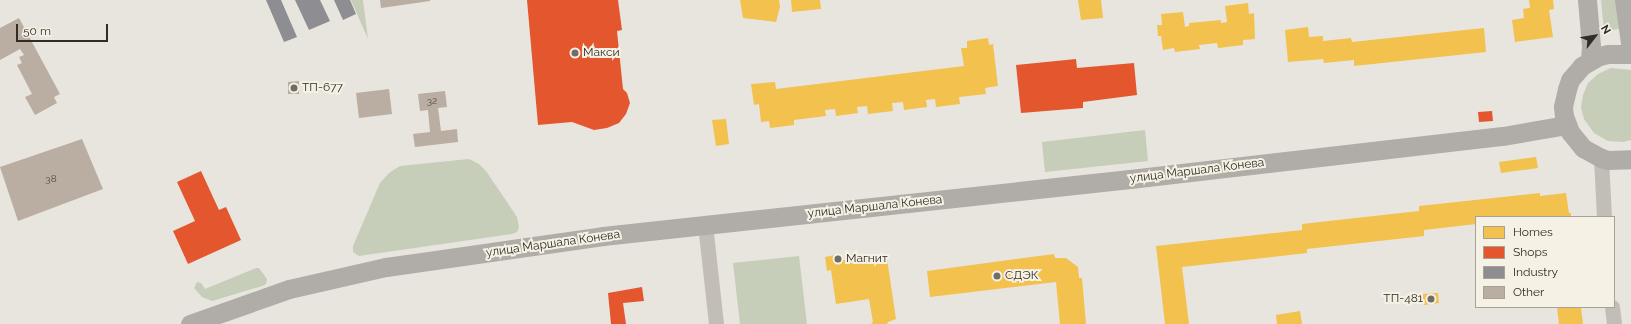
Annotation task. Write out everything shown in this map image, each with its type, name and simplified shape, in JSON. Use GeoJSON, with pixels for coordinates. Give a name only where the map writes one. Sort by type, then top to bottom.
{"type":"FeatureCollection","features":[{"type":"Feature","properties":{"kind":"main road"},"geometry":{"type":"LineString","coordinates":[[1587,0],[1591,46],[1590,60]]}},
{"type":"Feature","properties":{"kind":"main road"},"geometry":{"type":"LineString","coordinates":[[1624,0],[1631,50]]}},
{"type":"Feature","properties":{"kind":"main road"},"geometry":{"type":"LineString","coordinates":[[1631,54],[1608,54],[1590,60],[1576,72],[1566,89],[1563,107],[1567,125],[1573,138],[1582,148],[1601,158],[1616,161],[1631,159]]}},
{"type":"Feature","properties":{"kind":"main road","name":"улица Маршала Конева"},"geometry":{"type":"LineString","coordinates":[[190,324],[289,289],[386,267],[603,236],[1130,179],[1503,136],[1567,125]]}},
{"type":"Feature","properties":{"kind":"street"},"geometry":{"type":"LineString","coordinates":[[1601,158],[1604,216]]}},
{"type":"Feature","properties":{"kind":"street"},"geometry":{"type":"LineString","coordinates":[[705,224],[716,324]]}},
{"type":"Feature","properties":{"kind":"street"},"geometry":{"type":"LineString","coordinates":[[1612,308],[1614,324]]}},
{"type":"Feature","properties":{"kind":"green space"},"geometry":{"type":"Polygon","coordinates":[[[351,0],[363,0],[368,39],[351,0]]]}},
{"type":"Feature","properties":{"kind":"green space"},"geometry":{"type":"Polygon","coordinates":[[[1601,0],[1616,0],[1619,29],[1604,31],[1601,0]]]}},
{"type":"Feature","properties":{"kind":"green space"},"geometry":{"type":"Polygon","coordinates":[[[1611,68],[1631,70],[1631,140],[1623,142],[1608,141],[1594,133],[1584,119],[1581,108],[1583,95],[1588,83],[1598,74],[1611,68]]]}},
{"type":"Feature","properties":{"kind":"green space"},"geometry":{"type":"Polygon","coordinates":[[[1145,130],[1148,161],[1045,172],[1042,142],[1145,130]]]}},
{"type":"Feature","properties":{"kind":"green space"},"geometry":{"type":"Polygon","coordinates":[[[469,159],[479,164],[486,171],[517,217],[519,227],[517,232],[512,234],[359,256],[353,252],[353,246],[380,183],[389,173],[400,166],[469,159]]]}},
{"type":"Feature","properties":{"kind":"green space"},"geometry":{"type":"Polygon","coordinates":[[[799,256],[807,324],[740,324],[733,263],[799,256]]]}},
{"type":"Feature","properties":{"kind":"green space"},"geometry":{"type":"Polygon","coordinates":[[[259,268],[267,279],[266,284],[262,286],[212,301],[202,297],[194,288],[197,282],[201,283],[205,289],[259,268]]]}},
{"type":"Feature","properties":{"kind":"building: Homes"},"geometry":{"type":"Polygon","coordinates":[[[740,0],[779,0],[780,7],[776,22],[743,18],[740,0]]]}},
{"type":"Feature","properties":{"kind":"building: Homes"},"geometry":{"type":"Polygon","coordinates":[[[791,0],[820,0],[821,9],[792,12],[791,0]]]}},
{"type":"Feature","properties":{"kind":"building: Homes"},"geometry":{"type":"Polygon","coordinates":[[[1078,0],[1101,0],[1103,18],[1081,20],[1078,0]]]}},
{"type":"Feature","properties":{"kind":"building: Homes"},"geometry":{"type":"Polygon","coordinates":[[[1529,0],[1553,0],[1554,9],[1549,10],[1553,37],[1515,42],[1512,20],[1524,18],[1523,9],[1530,8],[1529,0]]]}},
{"type":"Feature","properties":{"kind":"building: Homes"},"geometry":{"type":"Polygon","coordinates":[[[1248,3],[1249,14],[1254,13],[1255,39],[1243,40],[1243,45],[1218,48],[1217,43],[1199,45],[1200,49],[1175,52],[1174,48],[1163,50],[1161,36],[1158,36],[1157,25],[1162,25],[1161,14],[1183,12],[1185,27],[1189,26],[1189,23],[1221,20],[1221,23],[1227,22],[1225,6],[1248,3]]]}},
{"type":"Feature","properties":{"kind":"building: Homes"},"geometry":{"type":"Polygon","coordinates":[[[1308,27],[1309,37],[1323,36],[1323,41],[1351,38],[1352,42],[1484,28],[1486,52],[1354,66],[1354,60],[1324,63],[1323,59],[1288,62],[1285,30],[1308,27]]]}},
{"type":"Feature","properties":{"kind":"building: Homes"},"geometry":{"type":"Polygon","coordinates":[[[988,38],[989,45],[993,44],[998,86],[985,88],[986,94],[959,97],[960,104],[936,107],[935,99],[926,100],[927,107],[904,110],[903,102],[892,103],[893,111],[868,114],[867,106],[857,107],[858,113],[836,116],[835,109],[825,110],[826,116],[794,120],[794,125],[770,128],[769,121],[761,122],[759,104],[754,105],[751,84],[775,82],[776,89],[964,66],[961,48],[967,48],[967,41],[988,38]]]}},
{"type":"Feature","properties":{"kind":"building: Homes"},"geometry":{"type":"Polygon","coordinates":[[[726,119],[729,144],[716,146],[712,120],[726,119]]]}},
{"type":"Feature","properties":{"kind":"building: Homes"},"geometry":{"type":"Polygon","coordinates":[[[1536,157],[1538,168],[1501,173],[1499,162],[1536,157]]]}},
{"type":"Feature","properties":{"kind":"building: Homes"},"geometry":{"type":"Polygon","coordinates":[[[1540,193],[1540,196],[1566,193],[1569,213],[1571,213],[1571,216],[1475,216],[1475,224],[1424,230],[1424,236],[1307,249],[1307,253],[1182,267],[1189,324],[1165,324],[1156,246],[1302,230],[1302,224],[1419,211],[1419,206],[1540,193]]]}},
{"type":"Feature","properties":{"kind":"building: Homes"},"geometry":{"type":"Polygon","coordinates":[[[1054,254],[1055,258],[1066,258],[1078,267],[1079,278],[1082,278],[1086,324],[1060,324],[1056,282],[930,297],[927,271],[1054,254]]]}},
{"type":"Feature","properties":{"kind":"building: Homes"},"geometry":{"type":"Polygon","coordinates":[[[835,255],[836,261],[879,255],[880,260],[887,259],[896,319],[888,322],[887,324],[871,324],[873,322],[869,299],[836,304],[831,270],[827,271],[825,257],[835,255]]]}},
{"type":"Feature","properties":{"kind":"building: Homes","name":"ТП-481"},"geometry":{"type":"Polygon","coordinates":[[[1438,293],[1439,303],[1424,305],[1422,294],[1438,293]]]}},
{"type":"Feature","properties":{"kind":"building: Homes"},"geometry":{"type":"Polygon","coordinates":[[[1557,308],[1581,308],[1583,324],[1559,324],[1557,308]]]}},
{"type":"Feature","properties":{"kind":"building: Homes"},"geometry":{"type":"Polygon","coordinates":[[[1300,311],[1302,324],[1277,324],[1276,315],[1300,311]]]}},
{"type":"Feature","properties":{"kind":"building: Shops"},"geometry":{"type":"Polygon","coordinates":[[[527,0],[618,0],[622,30],[617,31],[623,89],[627,93],[630,103],[626,114],[619,123],[607,128],[594,130],[572,122],[538,125],[527,0]]]}},
{"type":"Feature","properties":{"kind":"building: Shops"},"geometry":{"type":"Polygon","coordinates":[[[1076,59],[1077,68],[1134,63],[1137,95],[1083,102],[1083,108],[1021,113],[1016,65],[1076,59]]]}},
{"type":"Feature","properties":{"kind":"building: Shops"},"geometry":{"type":"Polygon","coordinates":[[[1492,111],[1493,121],[1479,122],[1478,112],[1492,111]]]}},
{"type":"Feature","properties":{"kind":"building: Shops"},"geometry":{"type":"Polygon","coordinates":[[[201,171],[219,210],[226,207],[241,240],[188,264],[173,231],[195,221],[177,182],[201,171]]]}},
{"type":"Feature","properties":{"kind":"building: Shops"},"geometry":{"type":"Polygon","coordinates":[[[642,287],[644,301],[623,303],[626,324],[611,324],[608,293],[642,287]]]}},
{"type":"Feature","properties":{"kind":"building: Industry"},"geometry":{"type":"Polygon","coordinates":[[[266,0],[281,0],[297,37],[284,42],[266,0]]]}},
{"type":"Feature","properties":{"kind":"building: Industry"},"geometry":{"type":"Polygon","coordinates":[[[295,0],[320,0],[330,21],[309,30],[295,0]]]}},
{"type":"Feature","properties":{"kind":"building: Industry"},"geometry":{"type":"Polygon","coordinates":[[[334,0],[350,0],[356,14],[343,20],[334,0]]]}},
{"type":"Feature","properties":{"kind":"building: Other"},"geometry":{"type":"Polygon","coordinates":[[[380,0],[430,0],[430,1],[381,8],[380,0]]]}},
{"type":"Feature","properties":{"kind":"building: Other"},"geometry":{"type":"Polygon","coordinates":[[[19,18],[60,94],[54,97],[57,103],[35,115],[25,97],[32,94],[17,65],[22,63],[19,57],[24,55],[20,49],[0,60],[0,28],[19,18]]]}},
{"type":"Feature","properties":{"kind":"building: Other","name":"ТП-677"},"geometry":{"type":"Polygon","coordinates":[[[299,81],[299,94],[288,94],[288,82],[299,81]]]}},
{"type":"Feature","properties":{"kind":"building: Other"},"geometry":{"type":"Polygon","coordinates":[[[389,89],[392,114],[359,118],[356,93],[389,89]]]}},
{"type":"Feature","properties":{"kind":"building: Other"},"geometry":{"type":"Polygon","coordinates":[[[445,91],[447,107],[438,108],[441,131],[457,129],[458,142],[415,147],[413,134],[430,132],[428,110],[420,111],[418,94],[445,91]]]}},
{"type":"Feature","properties":{"kind":"building: Other"},"geometry":{"type":"Polygon","coordinates":[[[82,139],[103,189],[18,221],[0,167],[82,139]]]}},
{"type":"Feature","properties":{"kind":"place","name":"Макси"},"geometry":{"type":"Point","coordinates":[575,53]}},
{"type":"Feature","properties":{"kind":"place","name":"ТП-677"},"geometry":{"type":"Point","coordinates":[294,88]}},
{"type":"Feature","properties":{"kind":"place","name":"Магнит"},"geometry":{"type":"Point","coordinates":[838,259]}},
{"type":"Feature","properties":{"kind":"place","name":"СДЭК"},"geometry":{"type":"Point","coordinates":[997,276]}},
{"type":"Feature","properties":{"kind":"place","name":"ТП-481"},"geometry":{"type":"Point","coordinates":[1431,299]}}]}
